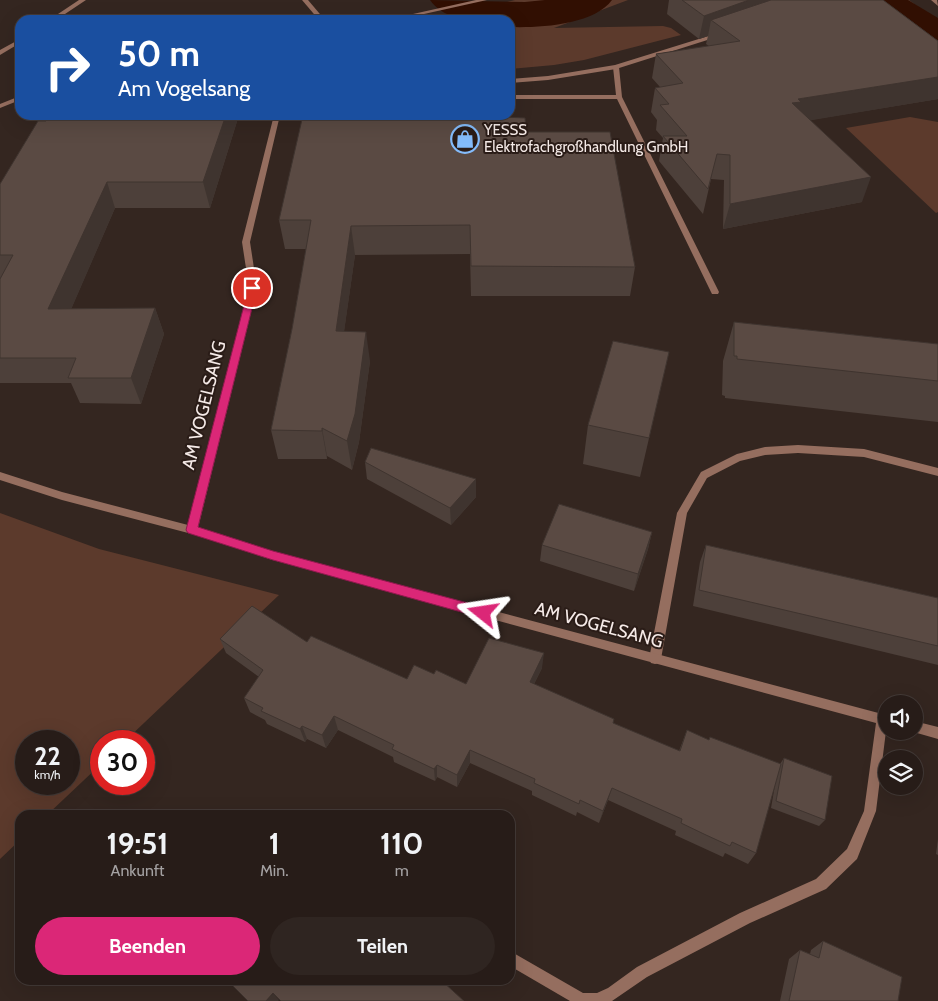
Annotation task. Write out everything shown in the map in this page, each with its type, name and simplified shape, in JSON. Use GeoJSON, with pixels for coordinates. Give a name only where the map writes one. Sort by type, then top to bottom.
{"type":"FeatureCollection","features":[{"type":"Feature","properties":{"kind":"street"},"geometry":{"type":"LineString","coordinates":[[60,15],[83,0]]}},
{"type":"Feature","properties":{"kind":"street"},"geometry":{"type":"LineString","coordinates":[[305,0],[318,15]]}},
{"type":"Feature","properties":{"kind":"street"},"geometry":{"type":"LineString","coordinates":[[414,15],[484,0]]}},
{"type":"Feature","properties":{"kind":"street"},"geometry":{"type":"LineString","coordinates":[[934,0],[938,4]]}},
{"type":"Feature","properties":{"kind":"street"},"geometry":{"type":"LineString","coordinates":[[515,81],[548,78],[616,68],[726,32]]}},
{"type":"Feature","properties":{"kind":"street"},"geometry":{"type":"LineString","coordinates":[[0,54],[15,44]]}},
{"type":"Feature","properties":{"kind":"street"},"geometry":{"type":"LineString","coordinates":[[616,68],[619,97],[715,292]]}},
{"type":"Feature","properties":{"kind":"street"},"geometry":{"type":"LineString","coordinates":[[515,97],[619,97]]}},
{"type":"Feature","properties":{"kind":"street"},"geometry":{"type":"LineString","coordinates":[[0,106],[15,100]]}},
{"type":"Feature","properties":{"kind":"street","name":"AM VOGELSANG"},"geometry":{"type":"LineString","coordinates":[[192,530],[252,288],[246,242],[277,120]]}},
{"type":"Feature","properties":{"kind":"street"},"geometry":{"type":"LineString","coordinates":[[655,660],[682,513],[704,475],[737,458],[766,451],[798,449],[864,453],[938,472]]}},
{"type":"Feature","properties":{"kind":"street","name":"AM VOGELSANG"},"geometry":{"type":"LineString","coordinates":[[0,476],[62,496],[192,530],[273,556],[655,660],[878,717]]}},
{"type":"Feature","properties":{"kind":"street"},"geometry":{"type":"LineString","coordinates":[[923,729],[938,733]]}},
{"type":"Feature","properties":{"kind":"street","name":"AM VOGELSANG"},"geometry":{"type":"LineString","coordinates":[[515,961],[582,1000],[598,1001],[613,993],[642,972],[745,918],[821,884],[852,854],[870,811],[881,740]]}},
{"type":"Feature","properties":{"kind":"shaded area"},"geometry":{"type":"Polygon","coordinates":[[[515,0],[628,0],[554,28],[663,26],[671,28],[681,35],[584,60],[515,69],[515,15],[455,15],[515,0]]]}},
{"type":"Feature","properties":{"kind":"shaded area"},"geometry":{"type":"Polygon","coordinates":[[[892,0],[909,0],[938,22],[938,27],[892,0]]]}},
{"type":"Feature","properties":{"kind":"shaded area"},"geometry":{"type":"Polygon","coordinates":[[[910,117],[938,122],[938,212],[936,213],[846,128],[910,117]]]}},
{"type":"Feature","properties":{"kind":"shaded area"},"geometry":{"type":"Polygon","coordinates":[[[0,513],[99,549],[279,595],[137,730],[90,730],[90,774],[80,784],[80,730],[15,730],[15,795],[68,795],[52,810],[15,810],[15,845],[0,859],[0,513]]]}},
{"type":"Feature","properties":{"kind":"building"},"geometry":{"type":"Polygon","coordinates":[[[682,0],[749,0],[704,16],[682,0]]]}},
{"type":"Feature","properties":{"kind":"building"},"geometry":{"type":"Polygon","coordinates":[[[771,0],[883,0],[938,41],[938,77],[798,99],[801,102],[792,103],[871,177],[730,204],[730,155],[717,154],[708,189],[663,136],[687,136],[660,105],[669,104],[655,88],[683,83],[656,54],[740,41],[711,20],[771,0]]]}},
{"type":"Feature","properties":{"kind":"building"},"geometry":{"type":"Polygon","coordinates":[[[515,118],[525,118],[526,132],[610,132],[635,267],[471,266],[470,225],[351,226],[336,331],[366,332],[355,414],[347,441],[322,428],[322,431],[271,430],[292,329],[311,220],[279,220],[302,120],[515,120],[515,118]]]}},
{"type":"Feature","properties":{"kind":"building"},"geometry":{"type":"Polygon","coordinates":[[[224,120],[203,182],[107,182],[48,309],[155,308],[131,378],[68,378],[76,358],[0,358],[0,279],[13,255],[0,255],[0,184],[38,121],[224,120]]]}},
{"type":"Feature","properties":{"kind":"building"},"geometry":{"type":"Polygon","coordinates":[[[734,322],[938,344],[938,381],[737,359],[737,356],[734,356],[734,322]]]}},
{"type":"Feature","properties":{"kind":"building"},"geometry":{"type":"Polygon","coordinates":[[[613,341],[669,352],[649,438],[588,425],[613,341]]]}},
{"type":"Feature","properties":{"kind":"building"},"geometry":{"type":"Polygon","coordinates":[[[371,448],[476,479],[450,508],[365,462],[371,448]]]}},
{"type":"Feature","properties":{"kind":"building"},"geometry":{"type":"Polygon","coordinates":[[[559,504],[652,532],[638,574],[542,545],[559,504]]]}},
{"type":"Feature","properties":{"kind":"building"},"geometry":{"type":"Polygon","coordinates":[[[706,545],[938,598],[938,646],[699,590],[706,545]]]}},
{"type":"Feature","properties":{"kind":"building"},"geometry":{"type":"Polygon","coordinates":[[[252,606],[307,642],[311,636],[407,679],[414,665],[434,674],[436,670],[466,684],[489,638],[544,653],[530,682],[614,719],[613,723],[680,751],[687,730],[709,740],[710,737],[781,764],[756,853],[732,842],[730,846],[681,823],[682,819],[612,788],[603,811],[580,800],[579,804],[534,783],[535,779],[470,750],[457,775],[437,765],[434,769],[392,749],[394,745],[334,716],[322,735],[302,726],[300,729],[261,711],[263,708],[244,698],[263,670],[220,639],[252,606]]]}},
{"type":"Feature","properties":{"kind":"building"},"geometry":{"type":"Polygon","coordinates":[[[784,758],[832,776],[825,820],[776,801],[784,758]]]}},
{"type":"Feature","properties":{"kind":"building"},"geometry":{"type":"Polygon","coordinates":[[[823,941],[902,977],[898,1001],[789,1001],[800,950],[819,958],[823,941]]]}},
{"type":"Feature","properties":{"kind":"building"},"geometry":{"type":"Polygon","coordinates":[[[232,985],[446,985],[464,1001],[281,1001],[273,993],[266,1001],[248,1001],[232,985]]]}},
{"type":"Feature","properties":{"kind":"waterway"},"geometry":{"type":"LineString","coordinates":[[451,0],[485,14],[525,15],[568,10],[591,0]]}},
{"type":"Feature","properties":{"kind":"waterway"},"geometry":{"type":"LineString","coordinates":[[879,0],[938,37]]}},
{"type":"Feature","properties":{"kind":"place","name":"YESSS Elektrofachgroßhandlung GmbH"},"geometry":{"type":"Point","coordinates":[465,139]}},
{"type":"Feature","properties":{"kind":"route"},"geometry":{"type":"LineString","coordinates":[[252,288],[192,530],[273,556],[483,613]]}}]}
